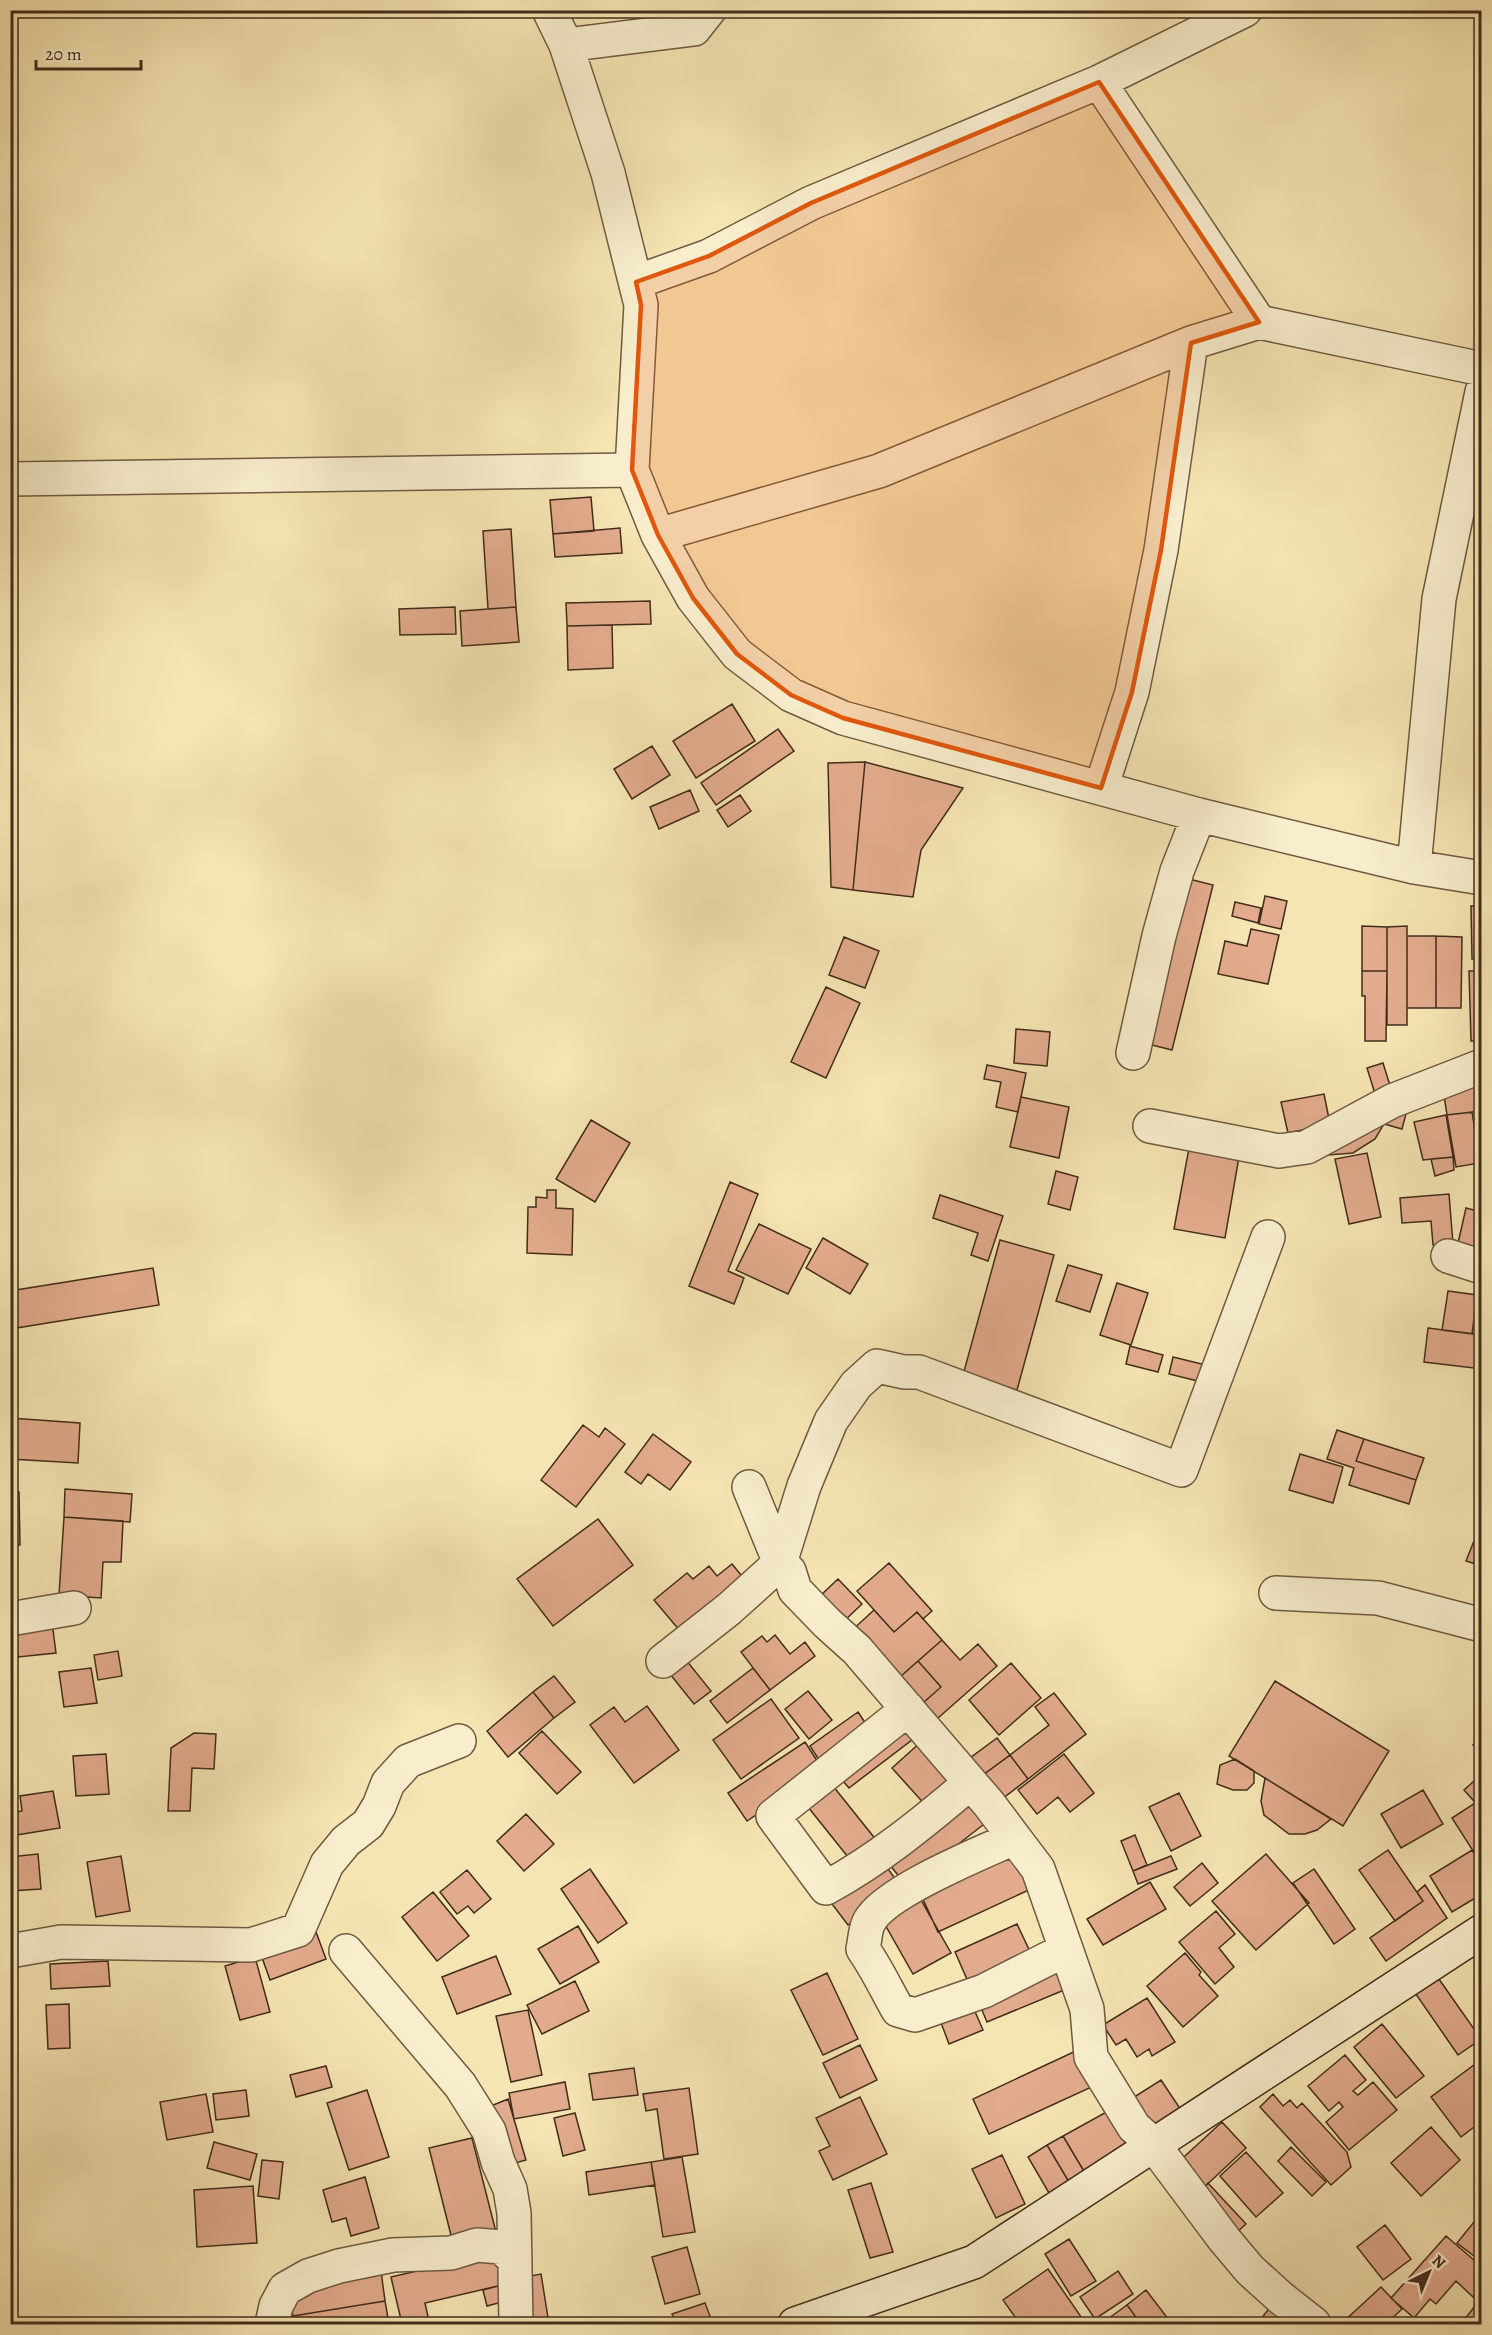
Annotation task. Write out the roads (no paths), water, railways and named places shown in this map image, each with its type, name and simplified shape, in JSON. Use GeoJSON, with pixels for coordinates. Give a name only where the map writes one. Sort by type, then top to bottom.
{"type":"FeatureCollection","features":[{"type":"Feature","properties":{"kind":"street"},"geometry":{"type":"LineString","coordinates":[[549,10],[566,45],[608,173],[641,305],[632,470],[658,535],[693,598],[737,654],[792,695],[843,718],[1199,814],[1414,867],[1482,878]]}},
{"type":"Feature","properties":{"kind":"street"},"geometry":{"type":"LineString","coordinates":[[566,45],[694,29],[709,10]]}},
{"type":"Feature","properties":{"kind":"street"},"geometry":{"type":"LineString","coordinates":[[636,282],[709,256],[811,202],[1099,82],[1245,10]]}},
{"type":"Feature","properties":{"kind":"street"},"geometry":{"type":"LineString","coordinates":[[1099,82],[1259,322]]}},
{"type":"Feature","properties":{"kind":"street"},"geometry":{"type":"LineString","coordinates":[[658,535],[879,471],[1191,342],[1259,322],[1482,369]]}},
{"type":"Feature","properties":{"kind":"street"},"geometry":{"type":"LineString","coordinates":[[1101,788],[1132,692],[1154,582],[1191,342]]}},
{"type":"Feature","properties":{"kind":"street"},"geometry":{"type":"LineString","coordinates":[[1414,867],[1439,599],[1482,392]]}},
{"type":"Feature","properties":{"kind":"street"},"geometry":{"type":"LineString","coordinates":[[10,479],[632,470]]}},
{"type":"Feature","properties":{"kind":"street"},"geometry":{"type":"LineString","coordinates":[[1133,1053],[1159,936],[1178,871],[1199,814]]}},
{"type":"Feature","properties":{"kind":"street"},"geometry":{"type":"LineString","coordinates":[[1150,1126],[1279,1151],[1307,1147],[1392,1101],[1482,1066]]}},
{"type":"Feature","properties":{"kind":"street"},"geometry":{"type":"LineString","coordinates":[[663,1661],[729,1610],[780,1563],[804,1486],[831,1421],[855,1385],[877,1366],[904,1372],[919,1372],[1181,1470],[1268,1237]]}},
{"type":"Feature","properties":{"kind":"street"},"geometry":{"type":"LineString","coordinates":[[1448,1256],[1482,1267]]}},
{"type":"Feature","properties":{"kind":"street"},"geometry":{"type":"LineString","coordinates":[[749,1487],[780,1563],[789,1571],[795,1590],[827,1623],[858,1650],[970,1783],[1038,1869],[1087,2009],[1091,2057],[1134,2127],[1153,2144],[1250,2270],[1314,2325]]}},
{"type":"Feature","properties":{"kind":"street"},"geometry":{"type":"LineString","coordinates":[[1276,1593],[1378,1599],[1482,1625]]}},
{"type":"Feature","properties":{"kind":"street"},"geometry":{"type":"LineString","coordinates":[[10,1619],[74,1608]]}},
{"type":"Feature","properties":{"kind":"street"},"geometry":{"type":"LineString","coordinates":[[908,1709],[773,1816],[826,1888],[855,1873],[970,1783]]}},
{"type":"Feature","properties":{"kind":"street"},"geometry":{"type":"LineString","coordinates":[[10,1951],[61,1942],[251,1946],[298,1930],[327,1864],[346,1841],[368,1824],[379,1806],[388,1783],[408,1761],[459,1741]]}},
{"type":"Feature","properties":{"kind":"street"},"geometry":{"type":"LineString","coordinates":[[1014,1838],[942,1872],[884,1904],[868,1922],[863,1949],[879,1971],[880,1979],[898,2010],[915,2015],[984,1991],[1065,1950]]}},
{"type":"Feature","properties":{"kind":"street"},"geometry":{"type":"LineString","coordinates":[[795,2325],[974,2262],[1482,1931]]}},
{"type":"Feature","properties":{"kind":"street"},"geometry":{"type":"LineString","coordinates":[[346,1951],[459,2085],[489,2131],[498,2162],[510,2189],[514,2213],[516,2325]]}},
{"type":"Feature","properties":{"kind":"street"},"geometry":{"type":"LineString","coordinates":[[272,2325],[276,2306],[285,2289],[308,2276],[339,2266],[393,2255],[451,2253],[477,2245],[501,2247],[514,2260]]}}]}
